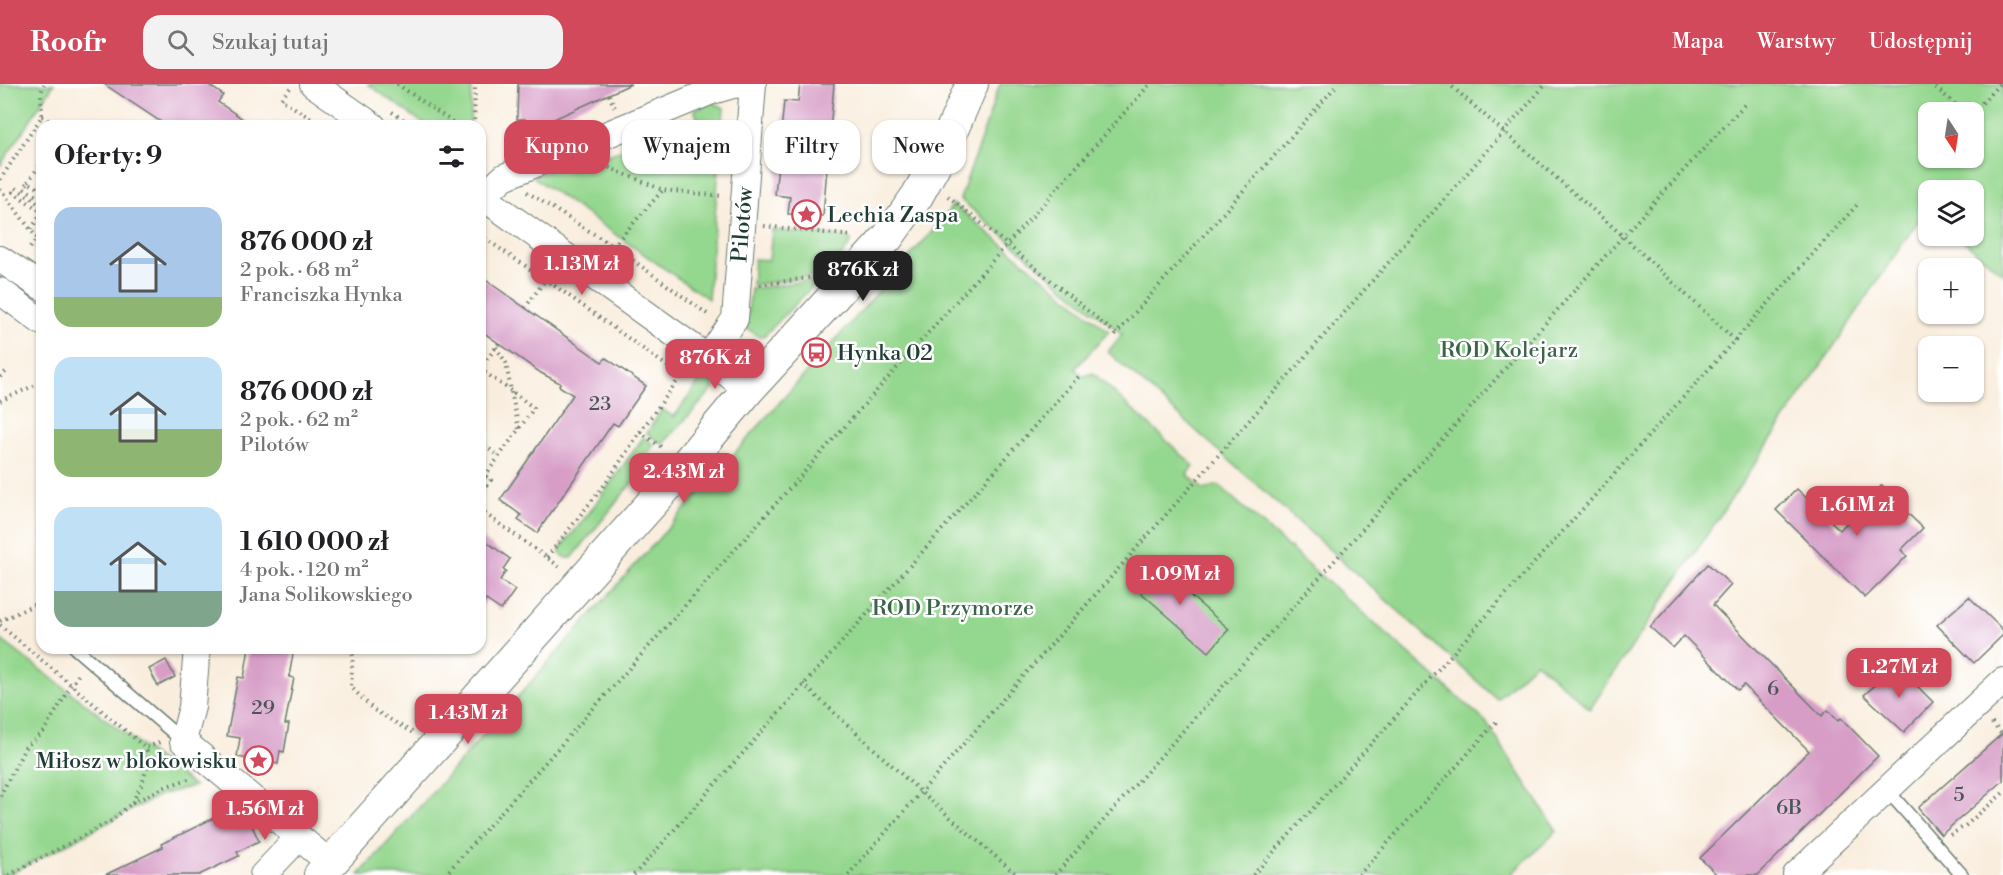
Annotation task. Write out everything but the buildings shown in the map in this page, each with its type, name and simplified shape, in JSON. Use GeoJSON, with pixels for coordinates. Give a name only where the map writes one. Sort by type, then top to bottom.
{"type":"FeatureCollection","features":[{"type":"Feature","properties":{"kind":"street"},"geometry":{"type":"LineString","coordinates":[[313,84],[364,120]]}},
{"type":"Feature","properties":{"kind":"street","name":"Pilotów"},"geometry":{"type":"LineString","coordinates":[[610,132],[712,91],[733,85],[751,84],[735,319],[700,361]]}},
{"type":"Feature","properties":{"kind":"street"},"geometry":{"type":"LineString","coordinates":[[196,654],[192,707],[173,740],[298,837],[325,869],[677,474],[748,390],[888,237],[917,196],[945,146],[972,84]]}},
{"type":"Feature","properties":{"kind":"street","name":"Pilotów"},"geometry":{"type":"LineString","coordinates":[[486,192],[511,174]]}},
{"type":"Feature","properties":{"kind":"street","name":"Pilotów"},"geometry":{"type":"LineString","coordinates":[[486,200],[564,255],[700,361],[748,390]]}},
{"type":"Feature","properties":{"kind":"street"},"geometry":{"type":"LineString","coordinates":[[7,264],[36,283]]}},
{"type":"Feature","properties":{"kind":"street"},"geometry":{"type":"LineString","coordinates":[[0,291],[36,318]]}},
{"type":"Feature","properties":{"kind":"street"},"geometry":{"type":"LineString","coordinates":[[1796,875],[2003,681]]}},
{"type":"Feature","properties":{"kind":"street"},"geometry":{"type":"LineString","coordinates":[[263,875],[298,837]]}},
{"type":"Feature","properties":{"kind":"lane"},"geometry":{"type":"LineString","coordinates":[[81,654],[173,740]]}},
{"type":"Feature","properties":{"kind":"lane"},"geometry":{"type":"LineString","coordinates":[[1887,790],[1962,875]]}},
{"type":"Feature","properties":{"kind":"path"},"geometry":{"type":"LineString","coordinates":[[39,120],[42,116],[41,93],[44,84]]}},
{"type":"Feature","properties":{"kind":"path"},"geometry":{"type":"LineString","coordinates":[[288,84],[291,86],[281,99],[313,120]]}},
{"type":"Feature","properties":{"kind":"path"},"geometry":{"type":"LineString","coordinates":[[397,84],[449,120]]}},
{"type":"Feature","properties":{"kind":"path"},"geometry":{"type":"LineString","coordinates":[[474,120],[475,84]]}},
{"type":"Feature","properties":{"kind":"path"},"geometry":{"type":"LineString","coordinates":[[445,875],[1150,84]]}},
{"type":"Feature","properties":{"kind":"path"},"geometry":{"type":"LineString","coordinates":[[927,178],[1116,334],[1338,84]]}},
{"type":"Feature","properties":{"kind":"path"},"geometry":{"type":"LineString","coordinates":[[1449,84],[1623,236],[1735,340]]}},
{"type":"Feature","properties":{"kind":"path"},"geometry":{"type":"LineString","coordinates":[[848,875],[1546,84]]}},
{"type":"Feature","properties":{"kind":"path"},"geometry":{"type":"LineString","coordinates":[[1931,84],[1953,102]]}},
{"type":"Feature","properties":{"kind":"path"},"geometry":{"type":"LineString","coordinates":[[1983,102],[1999,84]]}},
{"type":"Feature","properties":{"kind":"path"},"geometry":{"type":"LineString","coordinates":[[1054,875],[1623,236],[1747,102]]}},
{"type":"Feature","properties":{"kind":"path"},"geometry":{"type":"LineString","coordinates":[[42,116],[48,120]]}},
{"type":"Feature","properties":{"kind":"path"},"geometry":{"type":"LineString","coordinates":[[0,180],[36,125]]}},
{"type":"Feature","properties":{"kind":"path"},"geometry":{"type":"LineString","coordinates":[[610,168],[663,190],[744,197]]}},
{"type":"Feature","properties":{"kind":"path"},"geometry":{"type":"LineString","coordinates":[[36,171],[24,188],[36,196]]}},
{"type":"Feature","properties":{"kind":"path"},"geometry":{"type":"LineString","coordinates":[[504,177],[613,246],[728,329]]}},
{"type":"Feature","properties":{"kind":"path"},"geometry":{"type":"LineString","coordinates":[[28,182],[36,187]]}},
{"type":"Feature","properties":{"kind":"path"},"geometry":{"type":"LineString","coordinates":[[36,202],[16,188],[13,192],[36,209]]}},
{"type":"Feature","properties":{"kind":"path"},"geometry":{"type":"LineString","coordinates":[[0,189],[36,236]]}},
{"type":"Feature","properties":{"kind":"path"},"geometry":{"type":"LineString","coordinates":[[613,246],[663,190]]}},
{"type":"Feature","properties":{"kind":"path"},"geometry":{"type":"LineString","coordinates":[[1253,875],[1857,205]]}},
{"type":"Feature","properties":{"kind":"path"},"geometry":{"type":"LineString","coordinates":[[31,229],[36,222]]}},
{"type":"Feature","properties":{"kind":"path"},"geometry":{"type":"LineString","coordinates":[[742,225],[853,236]]}},
{"type":"Feature","properties":{"kind":"path"},"geometry":{"type":"LineString","coordinates":[[7,264],[36,239]]}},
{"type":"Feature","properties":{"kind":"path"},"geometry":{"type":"LineString","coordinates":[[486,239],[681,376]]}},
{"type":"Feature","properties":{"kind":"path"},"geometry":{"type":"LineString","coordinates":[[525,308],[564,255]]}},
{"type":"Feature","properties":{"kind":"path"},"geometry":{"type":"LineString","coordinates":[[758,286],[822,275]]}},
{"type":"Feature","properties":{"kind":"path"},"geometry":{"type":"LineString","coordinates":[[486,364],[498,345],[506,363],[519,429]]}},
{"type":"Feature","properties":{"kind":"path"},"geometry":{"type":"LineString","coordinates":[[547,557],[606,483],[681,376],[700,361]]}},
{"type":"Feature","properties":{"kind":"path"},"geometry":{"type":"LineString","coordinates":[[0,377],[9,369]]}},
{"type":"Feature","properties":{"kind":"path"},"geometry":{"type":"LineString","coordinates":[[486,373],[534,408],[486,475]]}},
{"type":"Feature","properties":{"kind":"path"},"geometry":{"type":"LineString","coordinates":[[634,875],[1082,374]]}},
{"type":"Feature","properties":{"kind":"path"},"geometry":{"type":"LineString","coordinates":[[0,401],[36,385]]}},
{"type":"Feature","properties":{"kind":"path"},"geometry":{"type":"LineString","coordinates":[[640,432],[666,451]]}},
{"type":"Feature","properties":{"kind":"path"},"geometry":{"type":"LineString","coordinates":[[486,446],[499,456]]}},
{"type":"Feature","properties":{"kind":"path"},"geometry":{"type":"LineString","coordinates":[[486,514],[580,582]]}},
{"type":"Feature","properties":{"kind":"path"},"geometry":{"type":"LineString","coordinates":[[36,604],[0,623],[36,654]]}},
{"type":"Feature","properties":{"kind":"path"},"geometry":{"type":"LineString","coordinates":[[36,654],[146,748],[149,760],[142,784],[132,803]]}},
{"type":"Feature","properties":{"kind":"path"},"geometry":{"type":"LineString","coordinates":[[353,654],[351,687],[374,710],[419,736]]}},
{"type":"Feature","properties":{"kind":"path"},"geometry":{"type":"LineString","coordinates":[[803,684],[922,793],[1017,875]]}},
{"type":"Feature","properties":{"kind":"path"},"geometry":{"type":"LineString","coordinates":[[0,796],[26,746],[42,734],[73,685]]}},
{"type":"Feature","properties":{"kind":"path"},"geometry":{"type":"LineString","coordinates":[[1359,875],[1498,720]]}},
{"type":"Feature","properties":{"kind":"path"},"geometry":{"type":"LineString","coordinates":[[146,748],[173,740]]}},
{"type":"Feature","properties":{"kind":"path"},"geometry":{"type":"LineString","coordinates":[[9,875],[111,821],[132,803],[167,786],[195,778]]}},
{"type":"Feature","properties":{"kind":"path"},"geometry":{"type":"LineString","coordinates":[[1935,844],[1965,826],[2003,793]]}},
{"type":"Feature","properties":{"kind":"green space"},"geometry":{"type":"Polygon","coordinates":[[[0,84],[54,84],[0,166],[0,84]]]}},
{"type":"Feature","properties":{"kind":"green space"},"geometry":{"type":"Polygon","coordinates":[[[368,84],[472,84],[470,120],[419,120],[368,84]]]}},
{"type":"Feature","properties":{"kind":"green space","name":"ROD Kolejarz"},"geometry":{"type":"Polygon","coordinates":[[[1000,84],[2003,84],[2003,274],[1970,246],[1984,246],[1984,180],[1918,180],[1918,221],[1590,709],[1536,662],[1497,699],[1108,352],[1122,334],[960,199],[1000,84]]]}},
{"type":"Feature","properties":{"kind":"green space"},"geometry":{"type":"Polygon","coordinates":[[[713,102],[724,108],[723,120],[696,120],[698,119],[694,110],[713,102]]]}},
{"type":"Feature","properties":{"kind":"green space"},"geometry":{"type":"Polygon","coordinates":[[[622,150],[622,174],[718,174],[708,299],[533,177],[540,174],[610,174],[610,154],[622,150]]]}},
{"type":"Feature","properties":{"kind":"green space","name":"ROD Przymorze"},"geometry":{"type":"Polygon","coordinates":[[[953,204],[1109,331],[1075,369],[1084,376],[1093,373],[1194,466],[1187,474],[1204,490],[1218,485],[1486,722],[1557,831],[1510,875],[359,875],[944,218],[953,204]]]}},
{"type":"Feature","properties":{"kind":"green space"},"geometry":{"type":"Polygon","coordinates":[[[772,230],[847,237],[852,241],[836,264],[825,274],[752,285],[754,259],[769,260],[772,230]]]}},
{"type":"Feature","properties":{"kind":"green space"},"geometry":{"type":"Polygon","coordinates":[[[820,279],[764,336],[758,336],[746,328],[751,289],[820,279]]]}},
{"type":"Feature","properties":{"kind":"green space"},"geometry":{"type":"Polygon","coordinates":[[[705,373],[712,378],[714,388],[664,443],[662,444],[647,433],[662,409],[674,417],[705,373]]]}},
{"type":"Feature","properties":{"kind":"green space"},"geometry":{"type":"Polygon","coordinates":[[[643,438],[654,445],[642,461],[646,465],[572,558],[560,554],[560,549],[643,438]]]}},
{"type":"Feature","properties":{"kind":"green space"},"geometry":{"type":"Polygon","coordinates":[[[0,639],[194,786],[160,795],[8,875],[0,875],[0,639]]]}},
{"type":"Feature","properties":{"kind":"place","name":"Lechia Zaspa"},"geometry":{"type":"Point","coordinates":[806,215]}},
{"type":"Feature","properties":{"kind":"place","name":"Hynka 02"},"geometry":{"type":"Point","coordinates":[816,353]}},
{"type":"Feature","properties":{"kind":"place","name":"Miłosz w blokowisku"},"geometry":{"type":"Point","coordinates":[258,761]}}]}
